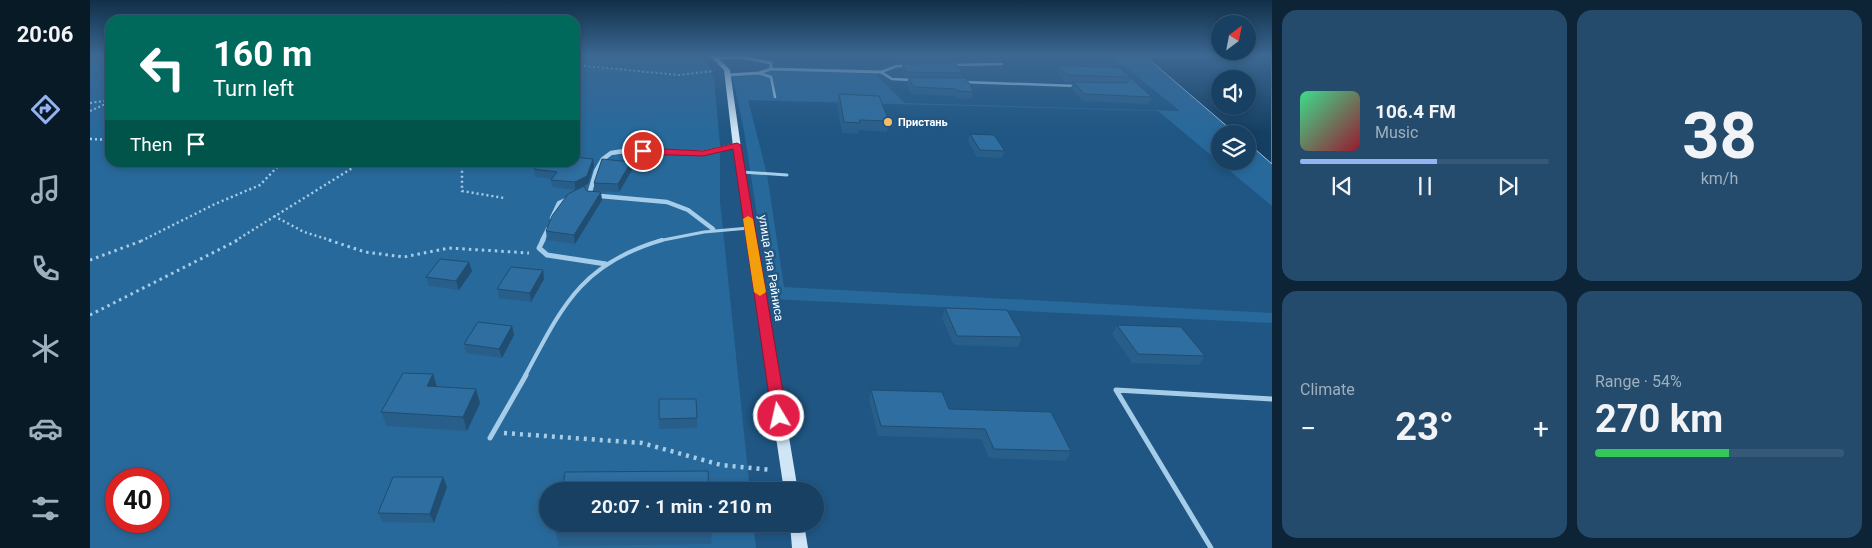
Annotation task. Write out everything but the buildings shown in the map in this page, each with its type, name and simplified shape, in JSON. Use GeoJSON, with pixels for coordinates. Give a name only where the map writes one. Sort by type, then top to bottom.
{"type":"FeatureCollection","features":[{"type":"Feature","properties":{"kind":"street","name":"улица Яна Райниса"},"geometry":{"type":"LineString","coordinates":[[728,81],[790,482]]}},
{"type":"Feature","properties":{"kind":"street"},"geometry":{"type":"LineString","coordinates":[[581,192],[588,188],[604,156],[612,152],[627,150],[703,153],[737,145]]}},
{"type":"Feature","properties":{"kind":"street"},"geometry":{"type":"LineString","coordinates":[[588,188],[589,195],[636,198],[674,204],[688,210],[713,229]]}},
{"type":"Feature","properties":{"kind":"street"},"geometry":{"type":"LineString","coordinates":[[574,196],[559,203],[539,248],[547,255],[606,264]]}},
{"type":"Feature","properties":{"kind":"street"},"geometry":{"type":"LineString","coordinates":[[797,532],[800,548]]}},
{"type":"Feature","properties":{"kind":"lane"},"geometry":{"type":"LineString","coordinates":[[772,81],[775,97]]}},
{"type":"Feature","properties":{"kind":"lane"},"geometry":{"type":"LineString","coordinates":[[912,81],[918,81]]}},
{"type":"Feature","properties":{"kind":"lane"},"geometry":{"type":"LineString","coordinates":[[957,82],[1085,86]]}},
{"type":"Feature","properties":{"kind":"lane"},"geometry":{"type":"LineString","coordinates":[[741,172],[787,175]]}},
{"type":"Feature","properties":{"kind":"lane"},"geometry":{"type":"LineString","coordinates":[[490,438],[552,324],[581,286],[606,264],[652,243],[671,237],[713,229],[750,228]]}},
{"type":"Feature","properties":{"kind":"lane"},"geometry":{"type":"LineString","coordinates":[[1211,548],[1116,390],[1272,399]]}},
{"type":"Feature","properties":{"kind":"path"},"geometry":{"type":"LineString","coordinates":[[90,103],[105,102]]}},
{"type":"Feature","properties":{"kind":"path"},"geometry":{"type":"LineString","coordinates":[[90,111],[105,104]]}},
{"type":"Feature","properties":{"kind":"path"},"geometry":{"type":"LineString","coordinates":[[90,139],[105,140]]}},
{"type":"Feature","properties":{"kind":"path"},"geometry":{"type":"LineString","coordinates":[[90,260],[136,244],[216,204],[260,185],[277,167]]}},
{"type":"Feature","properties":{"kind":"path"},"geometry":{"type":"LineString","coordinates":[[90,316],[240,239],[354,167]]}},
{"type":"Feature","properties":{"kind":"path"},"geometry":{"type":"LineString","coordinates":[[462,167],[462,191],[504,198]]}},
{"type":"Feature","properties":{"kind":"path"},"geometry":{"type":"LineString","coordinates":[[274,216],[304,232],[364,252],[404,257],[449,248],[547,255]]}},
{"type":"Feature","properties":{"kind":"path"},"geometry":{"type":"LineString","coordinates":[[494,432],[642,443],[722,465],[788,472]]}},
{"type":"Feature","properties":{"kind":"shaded area"},"geometry":{"type":"Polygon","coordinates":[[[90,81],[105,81],[105,167],[580,167],[580,81],[714,81],[720,144],[720,201],[749,482],[539,482],[539,532],[754,532],[756,548],[90,548],[90,81]]]}},
{"type":"Feature","properties":{"kind":"shaded area"},"geometry":{"type":"Polygon","coordinates":[[[734,81],[882,81],[905,103],[1180,111],[1142,81],[1174,81],[1211,113],[1211,115],[1214,115],[1226,125],[1211,125],[1211,155],[1158,111],[748,100],[767,174],[784,287],[1272,313],[1272,323],[770,299],[744,131],[734,81]]]}},
{"type":"Feature","properties":{"kind":"shaded area"},"geometry":{"type":"Polygon","coordinates":[[[1174,81],[1211,81],[1211,113],[1174,81]]]}},
{"type":"Feature","properties":{"kind":"shaded area"},"geometry":{"type":"Polygon","coordinates":[[[1256,81],[1272,81],[1272,164],[1256,150],[1256,125],[1226,125],[1214,115],[1256,115],[1256,81]]]}},
{"type":"Feature","properties":{"kind":"shaded area"},"geometry":{"type":"Polygon","coordinates":[[[1256,150],[1272,164],[1272,206],[1229,170],[1256,170],[1256,150]]]}},
{"type":"Feature","properties":{"kind":"slow traffic"},"geometry":{"type":"LineString","coordinates":[[748,219],[760,292]]}},
{"type":"Feature","properties":{"kind":"place","name":"Пристань"},"geometry":{"type":"Point","coordinates":[888,122]}},
{"type":"Feature","properties":{"kind":"route"},"geometry":{"type":"LineString","coordinates":[[643,151],[703,153],[737,145],[779,416]]}}]}
